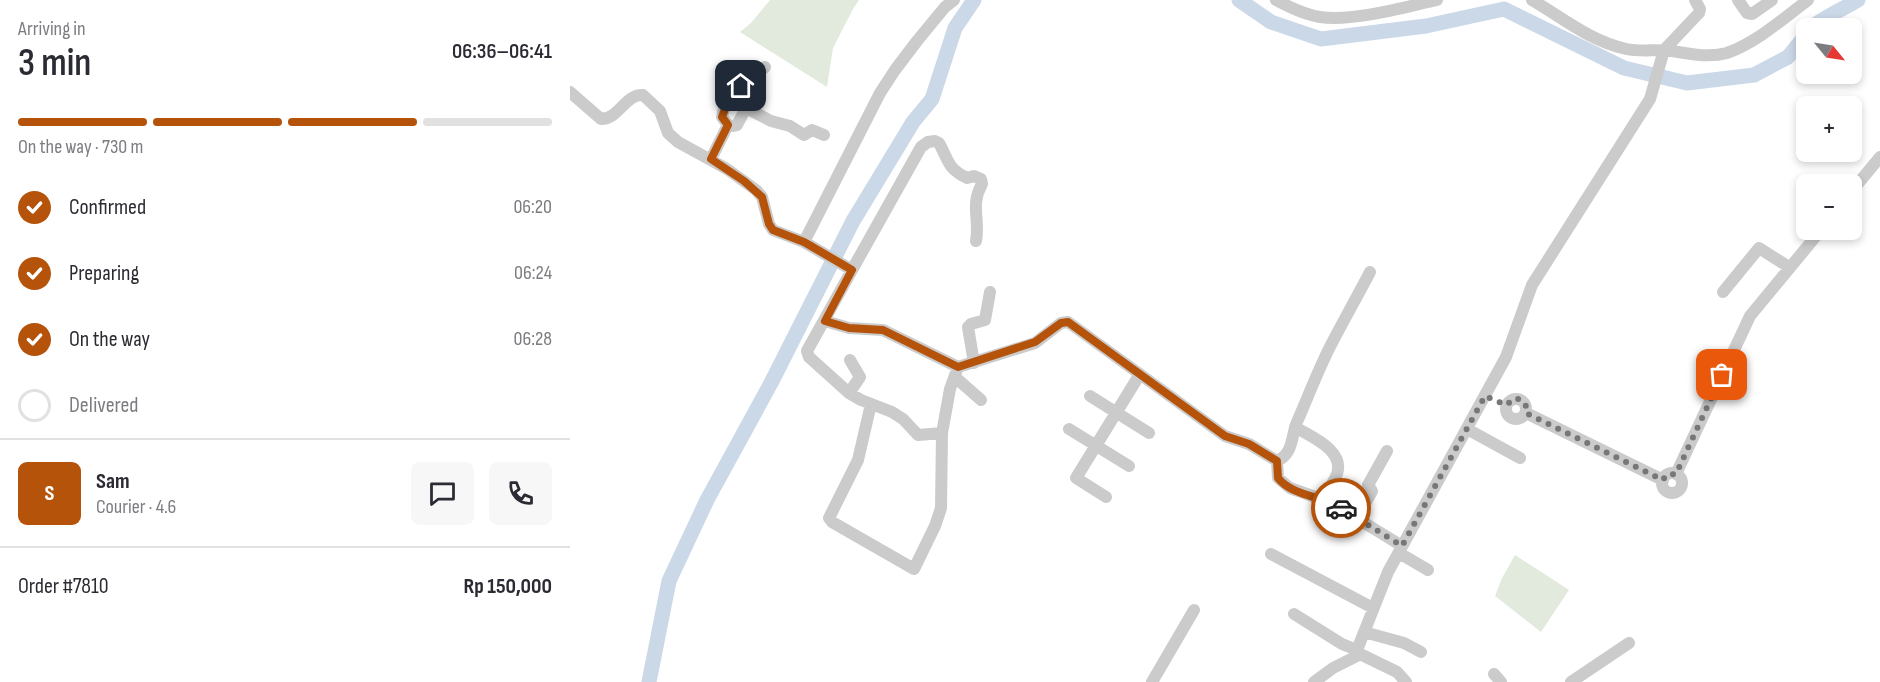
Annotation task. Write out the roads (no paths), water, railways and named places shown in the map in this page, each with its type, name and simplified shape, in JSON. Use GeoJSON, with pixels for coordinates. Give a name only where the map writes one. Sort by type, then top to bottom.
{"type":"FeatureCollection","features":[{"type":"Feature","properties":{"kind":"street"},"geometry":{"type":"LineString","coordinates":[[804,242],[880,93],[912,48],[954,0]]}},
{"type":"Feature","properties":{"kind":"street"},"geometry":{"type":"LineString","coordinates":[[1276,0],[1317,16],[1334,18],[1368,14],[1437,0]]}},
{"type":"Feature","properties":{"kind":"street"},"geometry":{"type":"LineString","coordinates":[[1532,0],[1582,32],[1604,42],[1627,49],[1700,55],[1726,53],[1740,47],[1764,33],[1808,0]]}},
{"type":"Feature","properties":{"kind":"street"},"geometry":{"type":"LineString","coordinates":[[1314,682],[1358,652],[1373,608],[1400,550],[1506,357],[1516,334],[1526,299],[1538,276],[1651,97],[1663,52],[1696,18],[1700,9],[1695,0]]}},
{"type":"Feature","properties":{"kind":"street"},"geometry":{"type":"LineString","coordinates":[[1738,0],[1745,11],[1750,14],[1772,0]]}},
{"type":"Feature","properties":{"kind":"street"},"geometry":{"type":"LineString","coordinates":[[765,67],[741,86],[726,106],[722,117],[728,125],[736,125],[746,108],[771,122],[790,126],[804,135],[812,130],[824,135]]}},
{"type":"Feature","properties":{"kind":"street"},"geometry":{"type":"LineString","coordinates":[[570,93],[601,119],[610,118],[637,95],[647,98],[660,111],[668,133],[678,142],[711,159],[744,181],[762,197],[769,224],[773,230],[804,242],[848,268]]}},
{"type":"Feature","properties":{"kind":"street"},"geometry":{"type":"LineString","coordinates":[[711,159],[728,125]]}},
{"type":"Feature","properties":{"kind":"street"},"geometry":{"type":"LineString","coordinates":[[942,433],[918,435],[903,419],[849,393],[816,365],[807,351],[825,321],[848,268],[921,147],[928,142],[939,143],[952,169],[967,178],[974,176],[981,179],[982,184],[976,193],[975,204],[976,241]]}},
{"type":"Feature","properties":{"kind":"street"},"geometry":{"type":"LineString","coordinates":[[1862,179],[1880,157]]}},
{"type":"Feature","properties":{"kind":"street"},"geometry":{"type":"LineString","coordinates":[[1485,396],[1506,405],[1515,398],[1522,400],[1526,406],[1526,413],[1663,480],[1666,475],[1676,474],[1750,316],[1813,240]]}},
{"type":"Feature","properties":{"kind":"street"},"geometry":{"type":"LineString","coordinates":[[1723,292],[1760,248],[1790,267]]}},
{"type":"Feature","properties":{"kind":"street"},"geometry":{"type":"LineString","coordinates":[[1371,272],[1332,342],[1295,427],[1294,439],[1289,450],[1277,461],[1277,474],[1280,481],[1290,488],[1322,499],[1357,518],[1428,570]]}},
{"type":"Feature","properties":{"kind":"street"},"geometry":{"type":"LineString","coordinates":[[974,363],[968,327],[985,320],[990,292]]}},
{"type":"Feature","properties":{"kind":"street"},"geometry":{"type":"LineString","coordinates":[[825,321],[849,328],[883,330],[956,372],[981,400]]}},
{"type":"Feature","properties":{"kind":"street"},"geometry":{"type":"LineString","coordinates":[[871,404],[858,460],[829,518],[831,522],[914,569],[941,508],[942,433],[950,389],[956,372],[974,363],[1035,342],[1061,323],[1066,322],[1172,401]]}},
{"type":"Feature","properties":{"kind":"street"},"geometry":{"type":"LineString","coordinates":[[849,393],[860,377],[850,360]]}},
{"type":"Feature","properties":{"kind":"street"},"geometry":{"type":"LineString","coordinates":[[1110,363],[1139,377],[1225,436],[1249,444],[1277,461]]}},
{"type":"Feature","properties":{"kind":"street"},"geometry":{"type":"LineString","coordinates":[[1106,497],[1076,478],[1139,377]]}},
{"type":"Feature","properties":{"kind":"street"},"geometry":{"type":"LineString","coordinates":[[1090,396],[1149,433]]}},
{"type":"Feature","properties":{"kind":"street"},"geometry":{"type":"LineString","coordinates":[[1295,427],[1331,450],[1337,458],[1336,476],[1322,499]]}},
{"type":"Feature","properties":{"kind":"street"},"geometry":{"type":"LineString","coordinates":[[1069,429],[1129,466]]}},
{"type":"Feature","properties":{"kind":"street"},"geometry":{"type":"LineString","coordinates":[[1467,429],[1520,458]]}},
{"type":"Feature","properties":{"kind":"street"},"geometry":{"type":"LineString","coordinates":[[1357,518],[1372,491],[1368,485],[1387,451]]}},
{"type":"Feature","properties":{"kind":"street"},"geometry":{"type":"LineString","coordinates":[[1271,554],[1373,608]]}},
{"type":"Feature","properties":{"kind":"street"},"geometry":{"type":"LineString","coordinates":[[1152,682],[1194,610]]}},
{"type":"Feature","properties":{"kind":"street"},"geometry":{"type":"LineString","coordinates":[[1294,614],[1342,644],[1397,672],[1406,682]]}},
{"type":"Feature","properties":{"kind":"street"},"geometry":{"type":"LineString","coordinates":[[1364,632],[1404,643],[1421,652]]}},
{"type":"Feature","properties":{"kind":"street"},"geometry":{"type":"LineString","coordinates":[[1571,682],[1629,643]]}},
{"type":"Feature","properties":{"kind":"waterway"},"geometry":{"type":"LineString","coordinates":[[649,682],[669,581],[707,500],[771,383],[853,221],[913,122],[932,99],[955,28],[974,0]]}},
{"type":"Feature","properties":{"kind":"waterway"},"geometry":{"type":"LineString","coordinates":[[1239,0],[1271,22],[1321,39],[1426,26],[1504,9],[1624,68],[1687,83],[1754,75],[1788,57],[1796,47]]}},
{"type":"Feature","properties":{"kind":"waterway"},"geometry":{"type":"LineString","coordinates":[[1826,18],[1858,0]]}}]}
